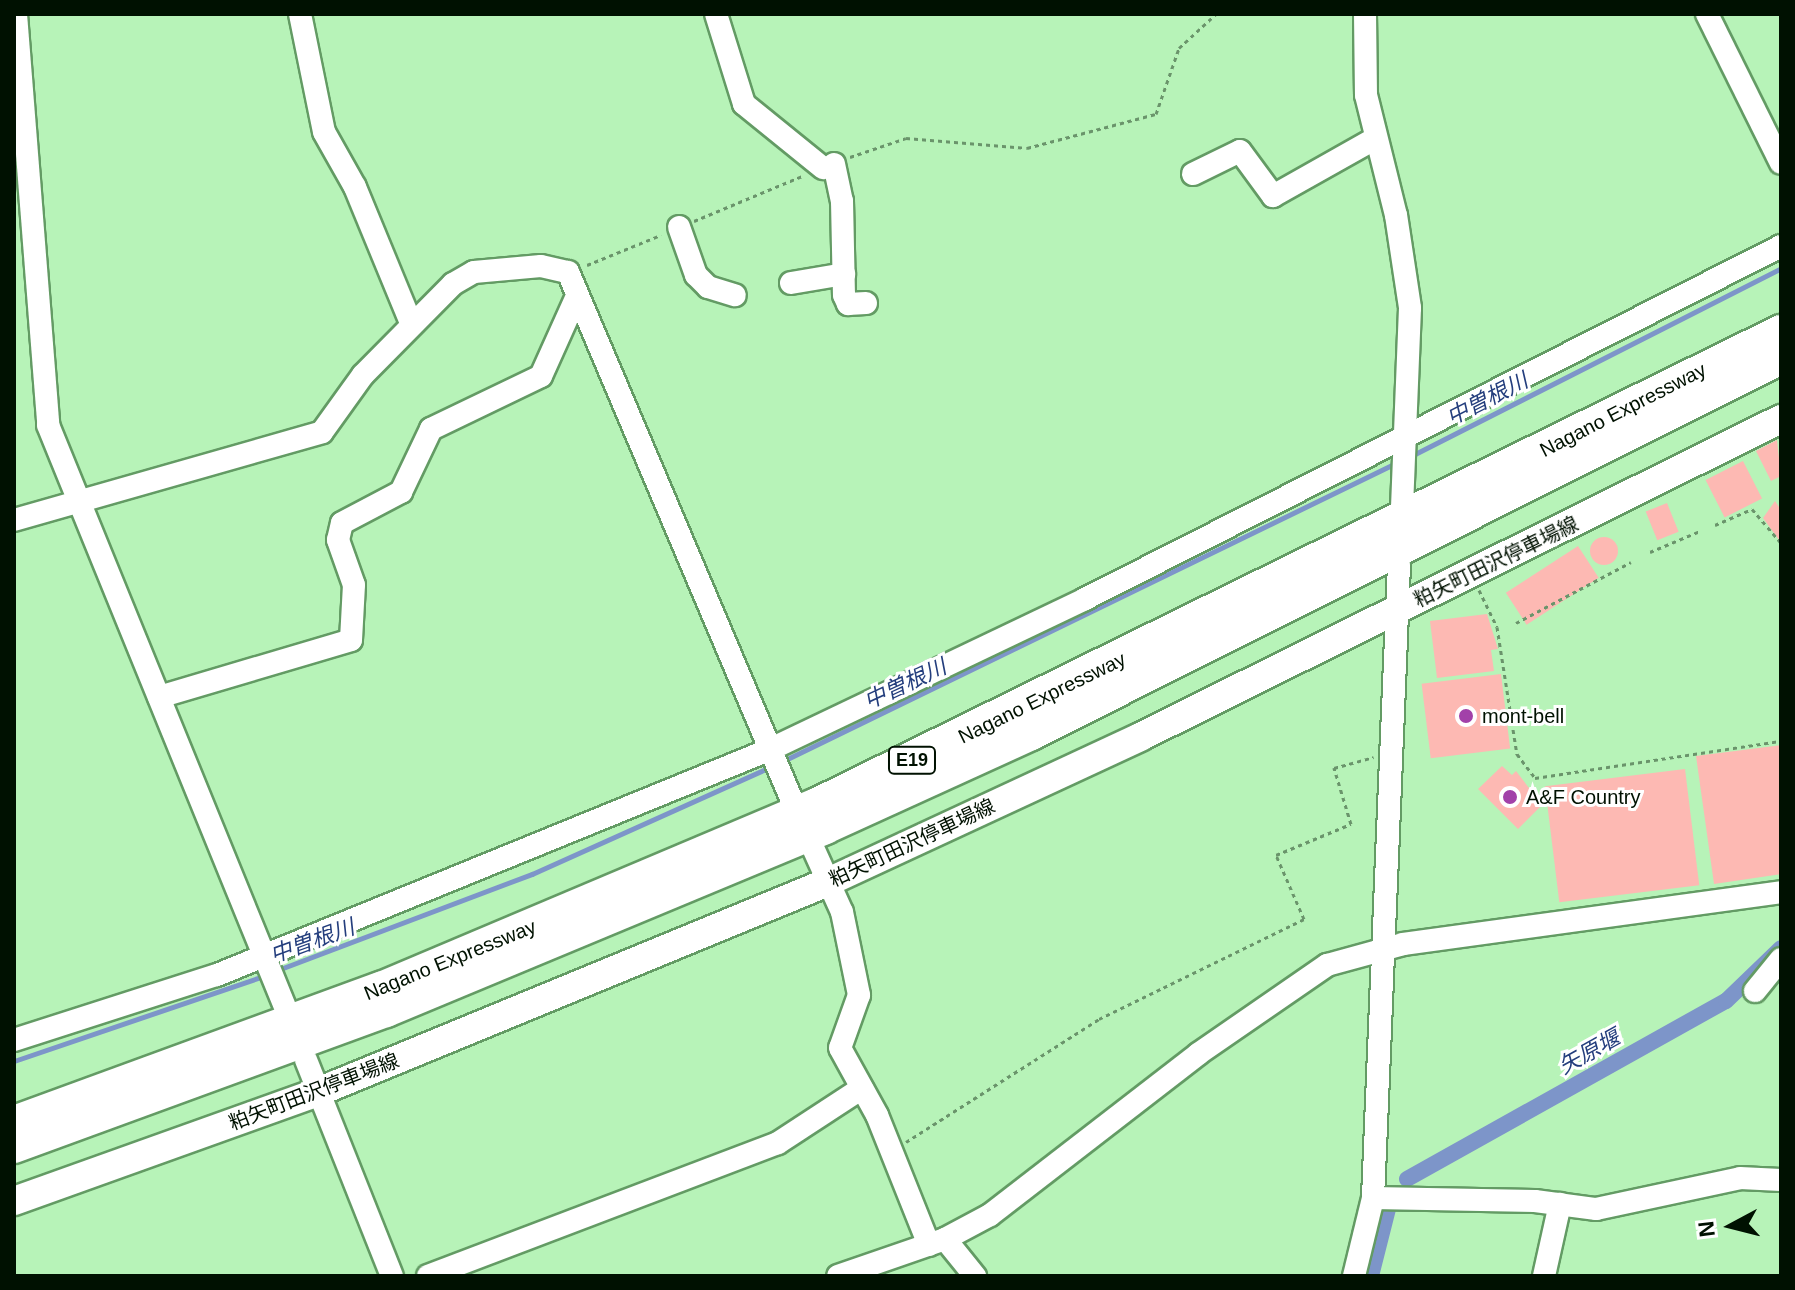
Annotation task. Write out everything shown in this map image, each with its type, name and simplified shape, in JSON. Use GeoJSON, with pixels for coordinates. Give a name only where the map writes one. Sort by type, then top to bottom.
{"type":"FeatureCollection","features":[{"type":"Feature","properties":{"kind":"highway","name":"Nagano Expressway"},"geometry":{"type":"LineString","coordinates":[[14,1122],[381,988],[815,805],[1781,331]]}},
{"type":"Feature","properties":{"kind":"highway","name":"Nagano Expressway"},"geometry":{"type":"LineString","coordinates":[[14,1147],[386,1011],[825,828],[1031,734],[1781,358]]}},
{"type":"Feature","properties":{"kind":"main road","name":"粕矢町田沢停車場線"},"geometry":{"type":"LineString","coordinates":[[14,1201],[318,1092],[828,882],[1396,611],[1781,419]]}},
{"type":"Feature","properties":{"kind":"street"},"geometry":{"type":"LineString","coordinates":[[300,14],[324,132],[355,187],[411,323]]}},
{"type":"Feature","properties":{"kind":"street"},"geometry":{"type":"LineString","coordinates":[[716,14],[744,104],[828,166],[842,201],[848,304],[866,303]]}},
{"type":"Feature","properties":{"kind":"street"},"geometry":{"type":"LineString","coordinates":[[1365,14],[1366,95],[1374,139],[1396,215],[1410,308],[1402,505]]}},
{"type":"Feature","properties":{"kind":"street"},"geometry":{"type":"LineString","coordinates":[[1707,14],[1781,163]]}},
{"type":"Feature","properties":{"kind":"street"},"geometry":{"type":"LineString","coordinates":[[15,15],[43,394],[48,425],[285,1007]]}},
{"type":"Feature","properties":{"kind":"street"},"geometry":{"type":"LineString","coordinates":[[1193,174],[1240,151],[1273,196],[1374,139]]}},
{"type":"Feature","properties":{"kind":"street"},"geometry":{"type":"LineString","coordinates":[[679,227],[696,275],[708,287],[735,295]]}},
{"type":"Feature","properties":{"kind":"street"},"geometry":{"type":"LineString","coordinates":[[14,1040],[264,956],[771,749],[1405,438],[1781,246]]}},
{"type":"Feature","properties":{"kind":"street"},"geometry":{"type":"LineString","coordinates":[[14,520],[322,432],[411,323],[474,272],[541,266],[568,272],[576,298],[791,798]]}},
{"type":"Feature","properties":{"kind":"street"},"geometry":{"type":"LineString","coordinates":[[791,283],[844,274]]}},
{"type":"Feature","properties":{"kind":"street"},"geometry":{"type":"LineString","coordinates":[[159,697],[351,640],[354,585],[338,540],[342,523],[401,492],[431,429],[541,376],[576,298]]}},
{"type":"Feature","properties":{"kind":"street"},"geometry":{"type":"LineString","coordinates":[[1354,1276],[1373,1198],[1387,946],[1399,565]]}},
{"type":"Feature","properties":{"kind":"street"},"geometry":{"type":"LineString","coordinates":[[814,850],[842,912],[859,995],[840,1048],[893,1150],[905,1196],[937,1242],[975,1276]]}},
{"type":"Feature","properties":{"kind":"street"},"geometry":{"type":"LineString","coordinates":[[838,1276],[937,1242],[990,1215],[1198,1054],[1327,965],[1387,946],[1781,892]]}},
{"type":"Feature","properties":{"kind":"street"},"geometry":{"type":"LineString","coordinates":[[1755,991],[1781,959]]}},
{"type":"Feature","properties":{"kind":"street"},"geometry":{"type":"LineString","coordinates":[[306,1060],[392,1276]]}},
{"type":"Feature","properties":{"kind":"street"},"geometry":{"type":"LineString","coordinates":[[428,1276],[778,1143],[862,1088]]}},
{"type":"Feature","properties":{"kind":"street"},"geometry":{"type":"LineString","coordinates":[[1373,1198],[1560,1204],[1596,1209],[1740,1178],[1781,1180]]}},
{"type":"Feature","properties":{"kind":"street"},"geometry":{"type":"LineString","coordinates":[[1544,1276],[1560,1204]]}},
{"type":"Feature","properties":{"kind":"path"},"geometry":{"type":"LineString","coordinates":[[568,272],[828,166],[906,138],[1027,148],[1156,114],[1179,48],[1216,14]]}},
{"type":"Feature","properties":{"kind":"path"},"geometry":{"type":"LineString","coordinates":[[1715,525],[1752,509],[1781,543]]}},
{"type":"Feature","properties":{"kind":"path"},"geometry":{"type":"LineString","coordinates":[[1650,552],[1700,531]]}},
{"type":"Feature","properties":{"kind":"path"},"geometry":{"type":"LineString","coordinates":[[1516,623],[1631,562]]}},
{"type":"Feature","properties":{"kind":"path"},"geometry":{"type":"LineString","coordinates":[[1475,584],[1497,627],[1517,754],[1535,778],[1781,741]]}},
{"type":"Feature","properties":{"kind":"path"},"geometry":{"type":"LineString","coordinates":[[893,1150],[1099,1019],[1304,919],[1276,855],[1351,824],[1334,768],[1392,751]]}},
{"type":"Feature","properties":{"kind":"building"},"geometry":{"type":"Polygon","coordinates":[[[1777,440],[1781,476],[1771,481],[1756,451],[1777,440]]]}},
{"type":"Feature","properties":{"kind":"building"},"geometry":{"type":"Polygon","coordinates":[[[1743,461],[1762,498],[1725,517],[1706,480],[1743,461]]]}},
{"type":"Feature","properties":{"kind":"building"},"geometry":{"type":"Polygon","coordinates":[[[1775,501],[1781,510],[1781,543],[1763,518],[1775,501]]]}},
{"type":"Feature","properties":{"kind":"building"},"geometry":{"type":"Polygon","coordinates":[[[1667,503],[1679,532],[1657,540],[1646,512],[1667,503]]]}},
{"type":"Feature","properties":{"kind":"building"},"geometry":{"type":"Polygon","coordinates":[[[1604,537],[1614,541],[1618,551],[1614,561],[1604,565],[1594,561],[1590,551],[1594,541],[1604,537]]]}},
{"type":"Feature","properties":{"kind":"building"},"geometry":{"type":"Polygon","coordinates":[[[1578,546],[1599,578],[1527,625],[1506,593],[1578,546]]]}},
{"type":"Feature","properties":{"kind":"building"},"geometry":{"type":"Polygon","coordinates":[[[1487,614],[1498,649],[1491,650],[1494,671],[1437,678],[1430,621],[1487,614]]]}},
{"type":"Feature","properties":{"kind":"building","name":"mont-bell"},"geometry":{"type":"Polygon","coordinates":[[[1501,674],[1510,748],[1431,758],[1422,684],[1501,674]]]}},
{"type":"Feature","properties":{"kind":"building"},"geometry":{"type":"Polygon","coordinates":[[[1781,745],[1781,874],[1714,884],[1696,756],[1781,745]]]}},
{"type":"Feature","properties":{"kind":"building","name":"A&F Country"},"geometry":{"type":"Polygon","coordinates":[[[1502,766],[1512,775],[1516,771],[1542,805],[1518,829],[1478,789],[1502,766]]]}},
{"type":"Feature","properties":{"kind":"building"},"geometry":{"type":"Polygon","coordinates":[[[1685,769],[1699,885],[1559,902],[1545,786],[1685,769]]]}},
{"type":"Feature","properties":{"kind":"waterway","name":"中曽根川"},"geometry":{"type":"LineString","coordinates":[[1411,456],[1781,268]]}},
{"type":"Feature","properties":{"kind":"waterway","name":"中曽根川"},"geometry":{"type":"LineString","coordinates":[[781,762],[1398,462]]}},
{"type":"Feature","properties":{"kind":"waterway","name":"中曽根川"},"geometry":{"type":"LineString","coordinates":[[275,971],[532,874],[772,766]]}},
{"type":"Feature","properties":{"kind":"waterway","name":"矢原堰"},"geometry":{"type":"LineString","coordinates":[[1407,1179],[1726,1001],[1781,948]]}},
{"type":"Feature","properties":{"kind":"waterway","name":"中曽根川"},"geometry":{"type":"LineString","coordinates":[[14,1061],[266,975]]}},
{"type":"Feature","properties":{"kind":"waterway","name":"矢原堰"},"geometry":{"type":"LineString","coordinates":[[1371,1276],[1389,1205]]}},
{"type":"Feature","properties":{"kind":"place","name":"mont-bell"},"geometry":{"type":"Point","coordinates":[1466,716]}},
{"type":"Feature","properties":{"kind":"place","name":"A&F Country"},"geometry":{"type":"Point","coordinates":[1510,797]}}]}
